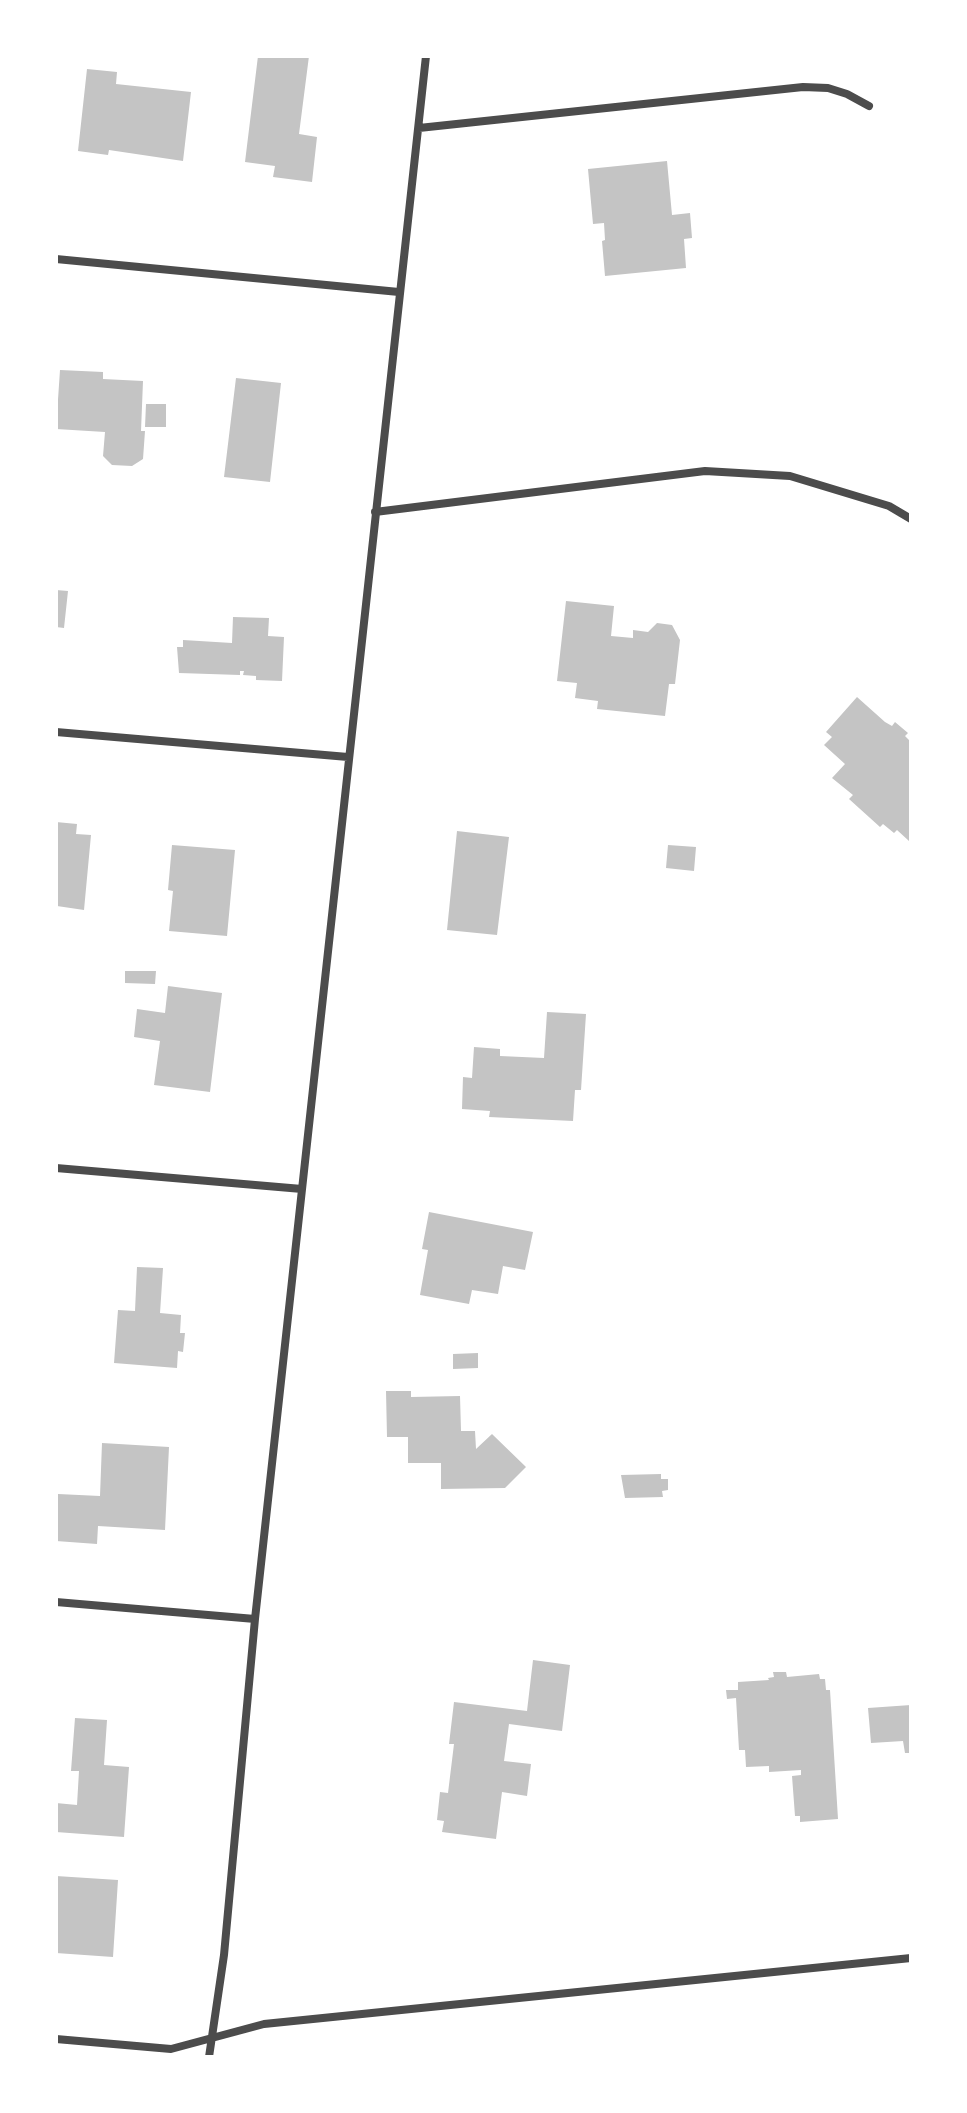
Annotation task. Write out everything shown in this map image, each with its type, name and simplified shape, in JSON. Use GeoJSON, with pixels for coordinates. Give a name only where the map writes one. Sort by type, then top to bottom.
{"type":"FeatureCollection","features":[{"type":"Feature","properties":{"kind":"street"},"geometry":{"type":"LineString","coordinates":[[209,2057],[224,1955],[255,1619],[426,56]]}},
{"type":"Feature","properties":{"kind":"street"},"geometry":{"type":"LineString","coordinates":[[419,128],[803,87],[838,91],[869,106]]}},
{"type":"Feature","properties":{"kind":"street"},"geometry":{"type":"LineString","coordinates":[[56,259],[399,292]]}},
{"type":"Feature","properties":{"kind":"street"},"geometry":{"type":"LineString","coordinates":[[375,512],[705,471],[790,476],[889,506],[911,519]]}},
{"type":"Feature","properties":{"kind":"street"},"geometry":{"type":"LineString","coordinates":[[56,732],[348,757]]}},
{"type":"Feature","properties":{"kind":"street"},"geometry":{"type":"LineString","coordinates":[[56,1168],[302,1189]]}},
{"type":"Feature","properties":{"kind":"street"},"geometry":{"type":"LineString","coordinates":[[56,1602],[255,1619]]}},
{"type":"Feature","properties":{"kind":"street"},"geometry":{"type":"LineString","coordinates":[[56,2039],[171,2049],[264,2024],[911,1958]]}},
{"type":"Feature","properties":{"kind":"building"},"geometry":{"type":"Polygon","coordinates":[[[258,56],[309,56],[299,134],[317,137],[312,182],[273,177],[275,166],[245,162],[258,56]]]}},
{"type":"Feature","properties":{"kind":"building"},"geometry":{"type":"Polygon","coordinates":[[[87,69],[117,72],[116,84],[191,92],[183,161],[109,150],[108,155],[78,151],[87,69]]]}},
{"type":"Feature","properties":{"kind":"building"},"geometry":{"type":"Polygon","coordinates":[[[667,161],[672,215],[690,213],[692,238],[684,239],[686,268],[605,276],[604,223],[593,224],[588,169],[667,161]]]}},
{"type":"Feature","properties":{"kind":"building"},"geometry":{"type":"Polygon","coordinates":[[[60,370],[103,372],[103,379],[143,381],[143,459],[132,466],[112,465],[103,456],[105,432],[56,429],[60,370]]]}},
{"type":"Feature","properties":{"kind":"building"},"geometry":{"type":"Polygon","coordinates":[[[236,378],[281,383],[270,482],[224,477],[236,378]]]}},
{"type":"Feature","properties":{"kind":"building"},"geometry":{"type":"Polygon","coordinates":[[[146,404],[166,404],[166,427],[145,427],[146,404]]]}},
{"type":"Feature","properties":{"kind":"building"},"geometry":{"type":"Polygon","coordinates":[[[56,590],[68,591],[64,628],[56,627],[56,590]]]}},
{"type":"Feature","properties":{"kind":"building"},"geometry":{"type":"Polygon","coordinates":[[[566,601],[614,606],[611,636],[633,638],[633,630],[648,632],[657,623],[672,625],[680,640],[675,684],[669,684],[665,716],[597,709],[598,701],[575,698],[577,683],[557,681],[566,601]]]}},
{"type":"Feature","properties":{"kind":"building"},"geometry":{"type":"Polygon","coordinates":[[[233,617],[269,618],[268,636],[284,637],[282,681],[256,680],[256,676],[243,675],[244,671],[240,671],[240,675],[179,673],[177,647],[183,647],[183,640],[232,643],[233,617]]]}},
{"type":"Feature","properties":{"kind":"building"},"geometry":{"type":"Polygon","coordinates":[[[857,697],[885,722],[892,726],[895,722],[908,733],[905,736],[911,742],[909,841],[897,830],[894,833],[883,824],[880,827],[849,799],[853,795],[832,778],[845,764],[824,745],[832,737],[826,732],[857,697]]]}},
{"type":"Feature","properties":{"kind":"building"},"geometry":{"type":"Polygon","coordinates":[[[56,822],[77,824],[76,834],[91,835],[84,910],[57,906],[56,822]]]}},
{"type":"Feature","properties":{"kind":"building"},"geometry":{"type":"Polygon","coordinates":[[[457,831],[509,837],[497,935],[447,930],[457,831]]]}},
{"type":"Feature","properties":{"kind":"building"},"geometry":{"type":"Polygon","coordinates":[[[172,845],[235,850],[227,936],[169,931],[173,891],[168,890],[172,845]]]}},
{"type":"Feature","properties":{"kind":"building"},"geometry":{"type":"Polygon","coordinates":[[[668,845],[696,847],[694,871],[666,868],[668,845]]]}},
{"type":"Feature","properties":{"kind":"building"},"geometry":{"type":"Polygon","coordinates":[[[125,971],[156,971],[155,984],[125,983],[125,971]]]}},
{"type":"Feature","properties":{"kind":"building"},"geometry":{"type":"Polygon","coordinates":[[[168,986],[222,993],[210,1092],[154,1085],[160,1041],[134,1037],[137,1009],[165,1013],[168,986]]]}},
{"type":"Feature","properties":{"kind":"building"},"geometry":{"type":"Polygon","coordinates":[[[547,1012],[586,1014],[581,1090],[575,1090],[573,1121],[489,1117],[490,1111],[462,1109],[463,1077],[472,1078],[474,1047],[500,1049],[500,1056],[544,1058],[547,1012]]]}},
{"type":"Feature","properties":{"kind":"building"},"geometry":{"type":"Polygon","coordinates":[[[429,1212],[533,1232],[525,1270],[503,1266],[498,1294],[472,1290],[469,1304],[420,1295],[428,1250],[422,1249],[429,1212]]]}},
{"type":"Feature","properties":{"kind":"building"},"geometry":{"type":"Polygon","coordinates":[[[137,1267],[163,1268],[160,1313],[181,1315],[180,1333],[185,1333],[183,1352],[178,1351],[177,1368],[114,1363],[118,1310],[135,1311],[137,1267]]]}},
{"type":"Feature","properties":{"kind":"building"},"geometry":{"type":"Polygon","coordinates":[[[478,1353],[478,1368],[453,1369],[453,1354],[478,1353]]]}},
{"type":"Feature","properties":{"kind":"building"},"geometry":{"type":"Polygon","coordinates":[[[386,1391],[411,1391],[411,1397],[460,1396],[461,1431],[475,1431],[476,1449],[492,1434],[526,1467],[505,1488],[441,1489],[441,1463],[408,1463],[408,1437],[387,1437],[386,1391]]]}},
{"type":"Feature","properties":{"kind":"building"},"geometry":{"type":"Polygon","coordinates":[[[102,1443],[169,1447],[165,1530],[98,1526],[97,1544],[56,1541],[58,1494],[100,1496],[102,1443]]]}},
{"type":"Feature","properties":{"kind":"building"},"geometry":{"type":"Polygon","coordinates":[[[661,1474],[661,1479],[668,1479],[668,1490],[662,1491],[663,1497],[625,1498],[621,1475],[661,1474]]]}},
{"type":"Feature","properties":{"kind":"building"},"geometry":{"type":"Polygon","coordinates":[[[533,1660],[570,1665],[562,1731],[509,1724],[504,1761],[531,1764],[527,1796],[502,1792],[496,1839],[442,1832],[444,1821],[437,1820],[440,1792],[448,1793],[454,1744],[449,1744],[454,1702],[527,1711],[533,1660]]]}},
{"type":"Feature","properties":{"kind":"building"},"geometry":{"type":"Polygon","coordinates":[[[773,1672],[786,1672],[787,1677],[819,1674],[820,1679],[825,1679],[826,1690],[830,1690],[838,1819],[800,1822],[800,1816],[795,1816],[792,1776],[801,1775],[801,1770],[769,1772],[769,1766],[746,1767],[745,1750],[739,1750],[736,1698],[727,1699],[726,1690],[738,1690],[738,1682],[769,1680],[774,1677],[773,1672]]]}},
{"type":"Feature","properties":{"kind":"building"},"geometry":{"type":"Polygon","coordinates":[[[911,1705],[911,1753],[905,1753],[903,1741],[871,1743],[868,1708],[911,1705]]]}},
{"type":"Feature","properties":{"kind":"building"},"geometry":{"type":"Polygon","coordinates":[[[75,1718],[107,1720],[104,1765],[129,1767],[124,1837],[56,1832],[56,1803],[77,1805],[79,1771],[71,1771],[75,1718]]]}},
{"type":"Feature","properties":{"kind":"building"},"geometry":{"type":"Polygon","coordinates":[[[56,1876],[118,1880],[113,1957],[56,1953],[56,1876]]]}}]}
